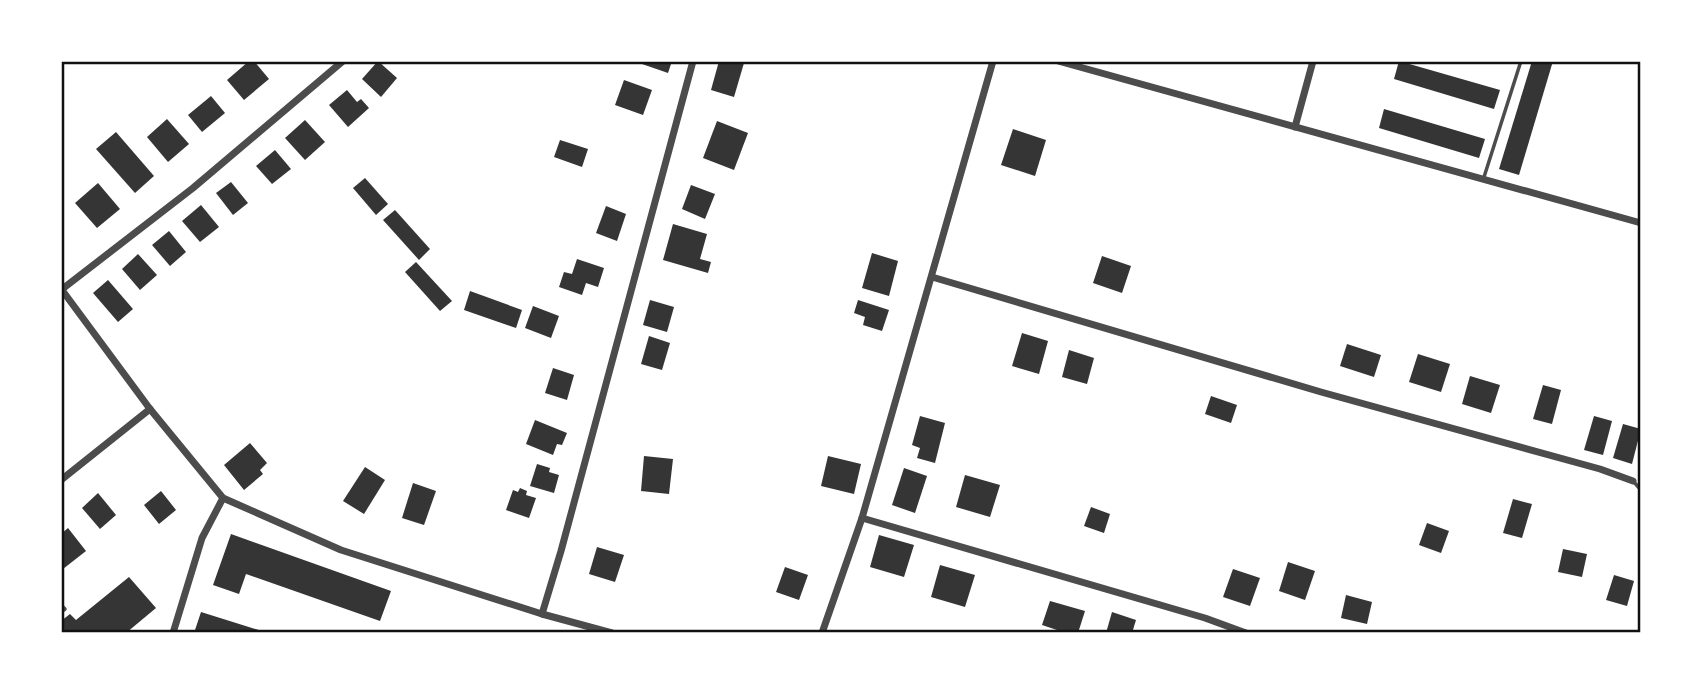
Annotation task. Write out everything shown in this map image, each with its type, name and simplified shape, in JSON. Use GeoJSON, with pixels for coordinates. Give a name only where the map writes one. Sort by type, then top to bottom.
{"type":"FeatureCollection","features":[{"type":"Feature","properties":{"kind":"street"},"geometry":{"type":"LineString","coordinates":[[343,61],[193,188],[62,290],[150,409],[223,498],[341,550],[542,614],[612,633]]}},
{"type":"Feature","properties":{"kind":"street"},"geometry":{"type":"LineString","coordinates":[[542,614],[693,61]]}},
{"type":"Feature","properties":{"kind":"street"},"geometry":{"type":"LineString","coordinates":[[822,633],[862,518],[993,61]]}},
{"type":"Feature","properties":{"kind":"street"},"geometry":{"type":"LineString","coordinates":[[1058,61],[1641,223]]}},
{"type":"Feature","properties":{"kind":"street"},"geometry":{"type":"LineString","coordinates":[[1295,127],[1313,61]]}},
{"type":"Feature","properties":{"kind":"street"},"geometry":{"type":"LineString","coordinates":[[932,277],[1321,392],[1600,469],[1633,481]]}},
{"type":"Feature","properties":{"kind":"street"},"geometry":{"type":"LineString","coordinates":[[61,480],[150,409]]}},
{"type":"Feature","properties":{"kind":"street"},"geometry":{"type":"LineString","coordinates":[[171,632],[202,538],[223,498]]}},
{"type":"Feature","properties":{"kind":"street"},"geometry":{"type":"LineString","coordinates":[[862,518],[1205,618],[1246,633]]}},
{"type":"Feature","properties":{"kind":"lane"},"geometry":{"type":"LineString","coordinates":[[1484,179],[1521,61]]}},
{"type":"Feature","properties":{"kind":"lane"},"geometry":{"type":"LineString","coordinates":[[1633,481],[1641,490]]}},
{"type":"Feature","properties":{"kind":"lane"},"geometry":{"type":"LineString","coordinates":[[61,605],[65,609],[61,612]]}},
{"type":"Feature","properties":{"kind":"building"},"geometry":{"type":"Polygon","coordinates":[[[249,61],[254,61],[269,79],[244,100],[227,80],[249,61]]]}},
{"type":"Feature","properties":{"kind":"building"},"geometry":{"type":"Polygon","coordinates":[[[378,61],[397,78],[381,97],[362,79],[378,61]]]}},
{"type":"Feature","properties":{"kind":"building"},"geometry":{"type":"Polygon","coordinates":[[[643,61],[672,61],[668,73],[642,64],[643,61]]]}},
{"type":"Feature","properties":{"kind":"building"},"geometry":{"type":"Polygon","coordinates":[[[719,61],[744,63],[734,97],[711,90],[719,61]]]}},
{"type":"Feature","properties":{"kind":"building"},"geometry":{"type":"Polygon","coordinates":[[[1399,61],[1500,90],[1494,109],[1394,79],[1399,61]]]}},
{"type":"Feature","properties":{"kind":"building"},"geometry":{"type":"Polygon","coordinates":[[[1532,61],[1553,61],[1519,175],[1499,169],[1532,61]]]}},
{"type":"Feature","properties":{"kind":"building"},"geometry":{"type":"Polygon","coordinates":[[[624,80],[652,90],[643,115],[615,105],[624,80]]]}},
{"type":"Feature","properties":{"kind":"building"},"geometry":{"type":"Polygon","coordinates":[[[347,90],[357,102],[361,99],[369,108],[348,127],[329,105],[347,90]]]}},
{"type":"Feature","properties":{"kind":"building"},"geometry":{"type":"Polygon","coordinates":[[[211,96],[225,113],[202,132],[188,115],[211,96]]]}},
{"type":"Feature","properties":{"kind":"building"},"geometry":{"type":"Polygon","coordinates":[[[1384,109],[1485,139],[1479,158],[1379,128],[1384,109]]]}},
{"type":"Feature","properties":{"kind":"building"},"geometry":{"type":"Polygon","coordinates":[[[167,119],[189,144],[168,162],[147,137],[167,119]]]}},
{"type":"Feature","properties":{"kind":"building"},"geometry":{"type":"Polygon","coordinates":[[[305,120],[325,142],[305,160],[285,138],[305,120]]]}},
{"type":"Feature","properties":{"kind":"building"},"geometry":{"type":"Polygon","coordinates":[[[717,121],[748,133],[734,170],[703,158],[717,121]]]}},
{"type":"Feature","properties":{"kind":"building"},"geometry":{"type":"Polygon","coordinates":[[[1013,129],[1046,140],[1035,176],[1001,165],[1013,129]]]}},
{"type":"Feature","properties":{"kind":"building"},"geometry":{"type":"Polygon","coordinates":[[[116,132],[154,176],[135,193],[96,149],[116,132]]]}},
{"type":"Feature","properties":{"kind":"building"},"geometry":{"type":"Polygon","coordinates":[[[560,140],[588,149],[582,167],[554,157],[560,140]]]}},
{"type":"Feature","properties":{"kind":"building"},"geometry":{"type":"Polygon","coordinates":[[[275,150],[291,169],[272,184],[256,166],[275,150]]]}},
{"type":"Feature","properties":{"kind":"building"},"geometry":{"type":"Polygon","coordinates":[[[365,178],[388,204],[376,215],[353,188],[365,178]]]}},
{"type":"Feature","properties":{"kind":"building"},"geometry":{"type":"Polygon","coordinates":[[[231,182],[248,203],[233,215],[216,193],[231,182]]]}},
{"type":"Feature","properties":{"kind":"building"},"geometry":{"type":"Polygon","coordinates":[[[98,183],[120,209],[97,228],[75,203],[98,183]]]}},
{"type":"Feature","properties":{"kind":"building"},"geometry":{"type":"Polygon","coordinates":[[[691,185],[715,194],[705,219],[682,209],[691,185]]]}},
{"type":"Feature","properties":{"kind":"building"},"geometry":{"type":"Polygon","coordinates":[[[201,205],[219,227],[200,242],[182,221],[201,205]]]}},
{"type":"Feature","properties":{"kind":"building"},"geometry":{"type":"Polygon","coordinates":[[[606,206],[626,214],[617,241],[596,233],[606,206]]]}},
{"type":"Feature","properties":{"kind":"building"},"geometry":{"type":"Polygon","coordinates":[[[395,210],[430,249],[419,260],[383,220],[395,210]]]}},
{"type":"Feature","properties":{"kind":"building"},"geometry":{"type":"Polygon","coordinates":[[[673,224],[707,234],[700,259],[711,262],[708,273],[663,260],[673,224]]]}},
{"type":"Feature","properties":{"kind":"building"},"geometry":{"type":"Polygon","coordinates":[[[169,231],[186,252],[170,266],[152,245],[169,231]]]}},
{"type":"Feature","properties":{"kind":"building"},"geometry":{"type":"Polygon","coordinates":[[[872,253],[898,261],[889,296],[862,288],[872,253]]]}},
{"type":"Feature","properties":{"kind":"building"},"geometry":{"type":"Polygon","coordinates":[[[138,254],[157,275],[140,290],[122,269],[138,254]]]}},
{"type":"Feature","properties":{"kind":"building"},"geometry":{"type":"Polygon","coordinates":[[[1102,256],[1131,266],[1122,293],[1093,283],[1102,256]]]}},
{"type":"Feature","properties":{"kind":"building"},"geometry":{"type":"Polygon","coordinates":[[[577,259],[604,268],[598,287],[586,283],[582,295],[559,287],[564,272],[572,274],[577,259]]]}},
{"type":"Feature","properties":{"kind":"building"},"geometry":{"type":"Polygon","coordinates":[[[416,262],[452,301],[440,311],[405,272],[416,262]]]}},
{"type":"Feature","properties":{"kind":"building"},"geometry":{"type":"Polygon","coordinates":[[[108,280],[133,309],[118,322],[93,293],[108,280]]]}},
{"type":"Feature","properties":{"kind":"building"},"geometry":{"type":"Polygon","coordinates":[[[470,291],[522,310],[516,328],[464,310],[470,291]]]}},
{"type":"Feature","properties":{"kind":"building"},"geometry":{"type":"Polygon","coordinates":[[[650,300],[674,307],[667,332],[643,325],[650,300]]]}},
{"type":"Feature","properties":{"kind":"building"},"geometry":{"type":"Polygon","coordinates":[[[858,300],[889,310],[882,331],[863,325],[865,317],[854,313],[858,300]]]}},
{"type":"Feature","properties":{"kind":"building"},"geometry":{"type":"Polygon","coordinates":[[[533,306],[559,316],[551,338],[525,328],[533,306]]]}},
{"type":"Feature","properties":{"kind":"building"},"geometry":{"type":"Polygon","coordinates":[[[1022,333],[1048,341],[1039,374],[1012,366],[1022,333]]]}},
{"type":"Feature","properties":{"kind":"building"},"geometry":{"type":"Polygon","coordinates":[[[649,336],[670,343],[662,370],[641,364],[649,336]]]}},
{"type":"Feature","properties":{"kind":"building"},"geometry":{"type":"Polygon","coordinates":[[[1347,344],[1381,355],[1374,377],[1340,366],[1347,344]]]}},
{"type":"Feature","properties":{"kind":"building"},"geometry":{"type":"Polygon","coordinates":[[[1069,350],[1094,358],[1087,384],[1062,377],[1069,350]]]}},
{"type":"Feature","properties":{"kind":"building"},"geometry":{"type":"Polygon","coordinates":[[[1418,354],[1450,364],[1441,392],[1409,382],[1418,354]]]}},
{"type":"Feature","properties":{"kind":"building"},"geometry":{"type":"Polygon","coordinates":[[[553,368],[574,375],[567,400],[545,393],[553,368]]]}},
{"type":"Feature","properties":{"kind":"building"},"geometry":{"type":"Polygon","coordinates":[[[1470,376],[1500,385],[1491,413],[1462,404],[1470,376]]]}},
{"type":"Feature","properties":{"kind":"building"},"geometry":{"type":"Polygon","coordinates":[[[1543,385],[1561,390],[1552,424],[1533,419],[1543,385]]]}},
{"type":"Feature","properties":{"kind":"building"},"geometry":{"type":"Polygon","coordinates":[[[1211,396],[1237,405],[1231,423],[1205,414],[1211,396]]]}},
{"type":"Feature","properties":{"kind":"building"},"geometry":{"type":"Polygon","coordinates":[[[920,416],[945,423],[935,463],[917,458],[920,448],[912,445],[920,416]]]}},
{"type":"Feature","properties":{"kind":"building"},"geometry":{"type":"Polygon","coordinates":[[[1594,416],[1612,421],[1603,455],[1584,450],[1594,416]]]}},
{"type":"Feature","properties":{"kind":"building"},"geometry":{"type":"Polygon","coordinates":[[[535,420],[567,433],[562,445],[557,444],[553,455],[526,444],[535,420]]]}},
{"type":"Feature","properties":{"kind":"building"},"geometry":{"type":"Polygon","coordinates":[[[1623,424],[1641,429],[1632,464],[1613,458],[1623,424]]]}},
{"type":"Feature","properties":{"kind":"building"},"geometry":{"type":"Polygon","coordinates":[[[250,443],[267,463],[260,470],[263,474],[244,490],[224,465],[250,443]]]}},
{"type":"Feature","properties":{"kind":"building"},"geometry":{"type":"Polygon","coordinates":[[[644,456],[673,459],[669,494],[641,491],[644,456]]]}},
{"type":"Feature","properties":{"kind":"building"},"geometry":{"type":"Polygon","coordinates":[[[828,456],[861,464],[854,494],[821,486],[828,456]]]}},
{"type":"Feature","properties":{"kind":"building"},"geometry":{"type":"Polygon","coordinates":[[[537,464],[550,468],[549,472],[559,475],[554,493],[530,486],[537,464]]]}},
{"type":"Feature","properties":{"kind":"building"},"geometry":{"type":"Polygon","coordinates":[[[365,467],[385,480],[364,514],[343,501],[365,467]]]}},
{"type":"Feature","properties":{"kind":"building"},"geometry":{"type":"Polygon","coordinates":[[[904,468],[927,476],[915,513],[892,505],[904,468]]]}},
{"type":"Feature","properties":{"kind":"building"},"geometry":{"type":"Polygon","coordinates":[[[965,475],[1000,485],[990,517],[956,507],[965,475]]]}},
{"type":"Feature","properties":{"kind":"building"},"geometry":{"type":"Polygon","coordinates":[[[413,483],[436,491],[424,525],[402,518],[413,483]]]}},
{"type":"Feature","properties":{"kind":"building"},"geometry":{"type":"Polygon","coordinates":[[[520,488],[527,491],[526,495],[536,498],[529,518],[506,510],[513,490],[518,492],[520,488]]]}},
{"type":"Feature","properties":{"kind":"building"},"geometry":{"type":"Polygon","coordinates":[[[161,491],[176,510],[159,524],[144,505],[161,491]]]}},
{"type":"Feature","properties":{"kind":"building"},"geometry":{"type":"Polygon","coordinates":[[[98,493],[116,515],[100,529],[82,508],[98,493]]]}},
{"type":"Feature","properties":{"kind":"building"},"geometry":{"type":"Polygon","coordinates":[[[1513,499],[1532,504],[1522,538],[1503,533],[1513,499]]]}},
{"type":"Feature","properties":{"kind":"building"},"geometry":{"type":"Polygon","coordinates":[[[1091,507],[1110,514],[1104,533],[1084,526],[1091,507]]]}},
{"type":"Feature","properties":{"kind":"building"},"geometry":{"type":"Polygon","coordinates":[[[1427,523],[1449,531],[1441,553],[1419,545],[1427,523]]]}},
{"type":"Feature","properties":{"kind":"building"},"geometry":{"type":"Polygon","coordinates":[[[68,528],[86,551],[63,569],[61,534],[68,528]]]}},
{"type":"Feature","properties":{"kind":"building"},"geometry":{"type":"Polygon","coordinates":[[[231,534],[391,591],[380,621],[246,574],[239,594],[213,585],[231,534]]]}},
{"type":"Feature","properties":{"kind":"building"},"geometry":{"type":"Polygon","coordinates":[[[879,535],[914,545],[904,577],[870,567],[879,535]]]}},
{"type":"Feature","properties":{"kind":"building"},"geometry":{"type":"Polygon","coordinates":[[[597,547],[624,555],[615,582],[589,574],[597,547]]]}},
{"type":"Feature","properties":{"kind":"building"},"geometry":{"type":"Polygon","coordinates":[[[1563,549],[1587,554],[1582,577],[1558,572],[1563,549]]]}},
{"type":"Feature","properties":{"kind":"building"},"geometry":{"type":"Polygon","coordinates":[[[1288,562],[1315,571],[1305,600],[1279,591],[1288,562]]]}},
{"type":"Feature","properties":{"kind":"building"},"geometry":{"type":"Polygon","coordinates":[[[940,565],[975,575],[965,607],[931,597],[940,565]]]}},
{"type":"Feature","properties":{"kind":"building"},"geometry":{"type":"Polygon","coordinates":[[[785,567],[808,575],[799,600],[776,592],[785,567]]]}},
{"type":"Feature","properties":{"kind":"building"},"geometry":{"type":"Polygon","coordinates":[[[1233,569],[1260,578],[1250,606],[1223,597],[1233,569]]]}},
{"type":"Feature","properties":{"kind":"building"},"geometry":{"type":"Polygon","coordinates":[[[1614,575],[1634,581],[1627,606],[1606,600],[1614,575]]]}},
{"type":"Feature","properties":{"kind":"building"},"geometry":{"type":"Polygon","coordinates":[[[129,577],[156,608],[126,633],[61,633],[61,621],[70,614],[76,620],[129,577]]]}},
{"type":"Feature","properties":{"kind":"building"},"geometry":{"type":"Polygon","coordinates":[[[1346,595],[1372,602],[1367,624],[1341,618],[1346,595]]]}},
{"type":"Feature","properties":{"kind":"building"},"geometry":{"type":"Polygon","coordinates":[[[1050,601],[1085,611],[1078,633],[1066,633],[1042,625],[1050,601]]]}},
{"type":"Feature","properties":{"kind":"building"},"geometry":{"type":"Polygon","coordinates":[[[201,612],[265,632],[265,633],[194,633],[201,612]]]}},
{"type":"Feature","properties":{"kind":"building"},"geometry":{"type":"Polygon","coordinates":[[[1112,612],[1136,620],[1132,633],[1106,633],[1112,612]]]}}]}
